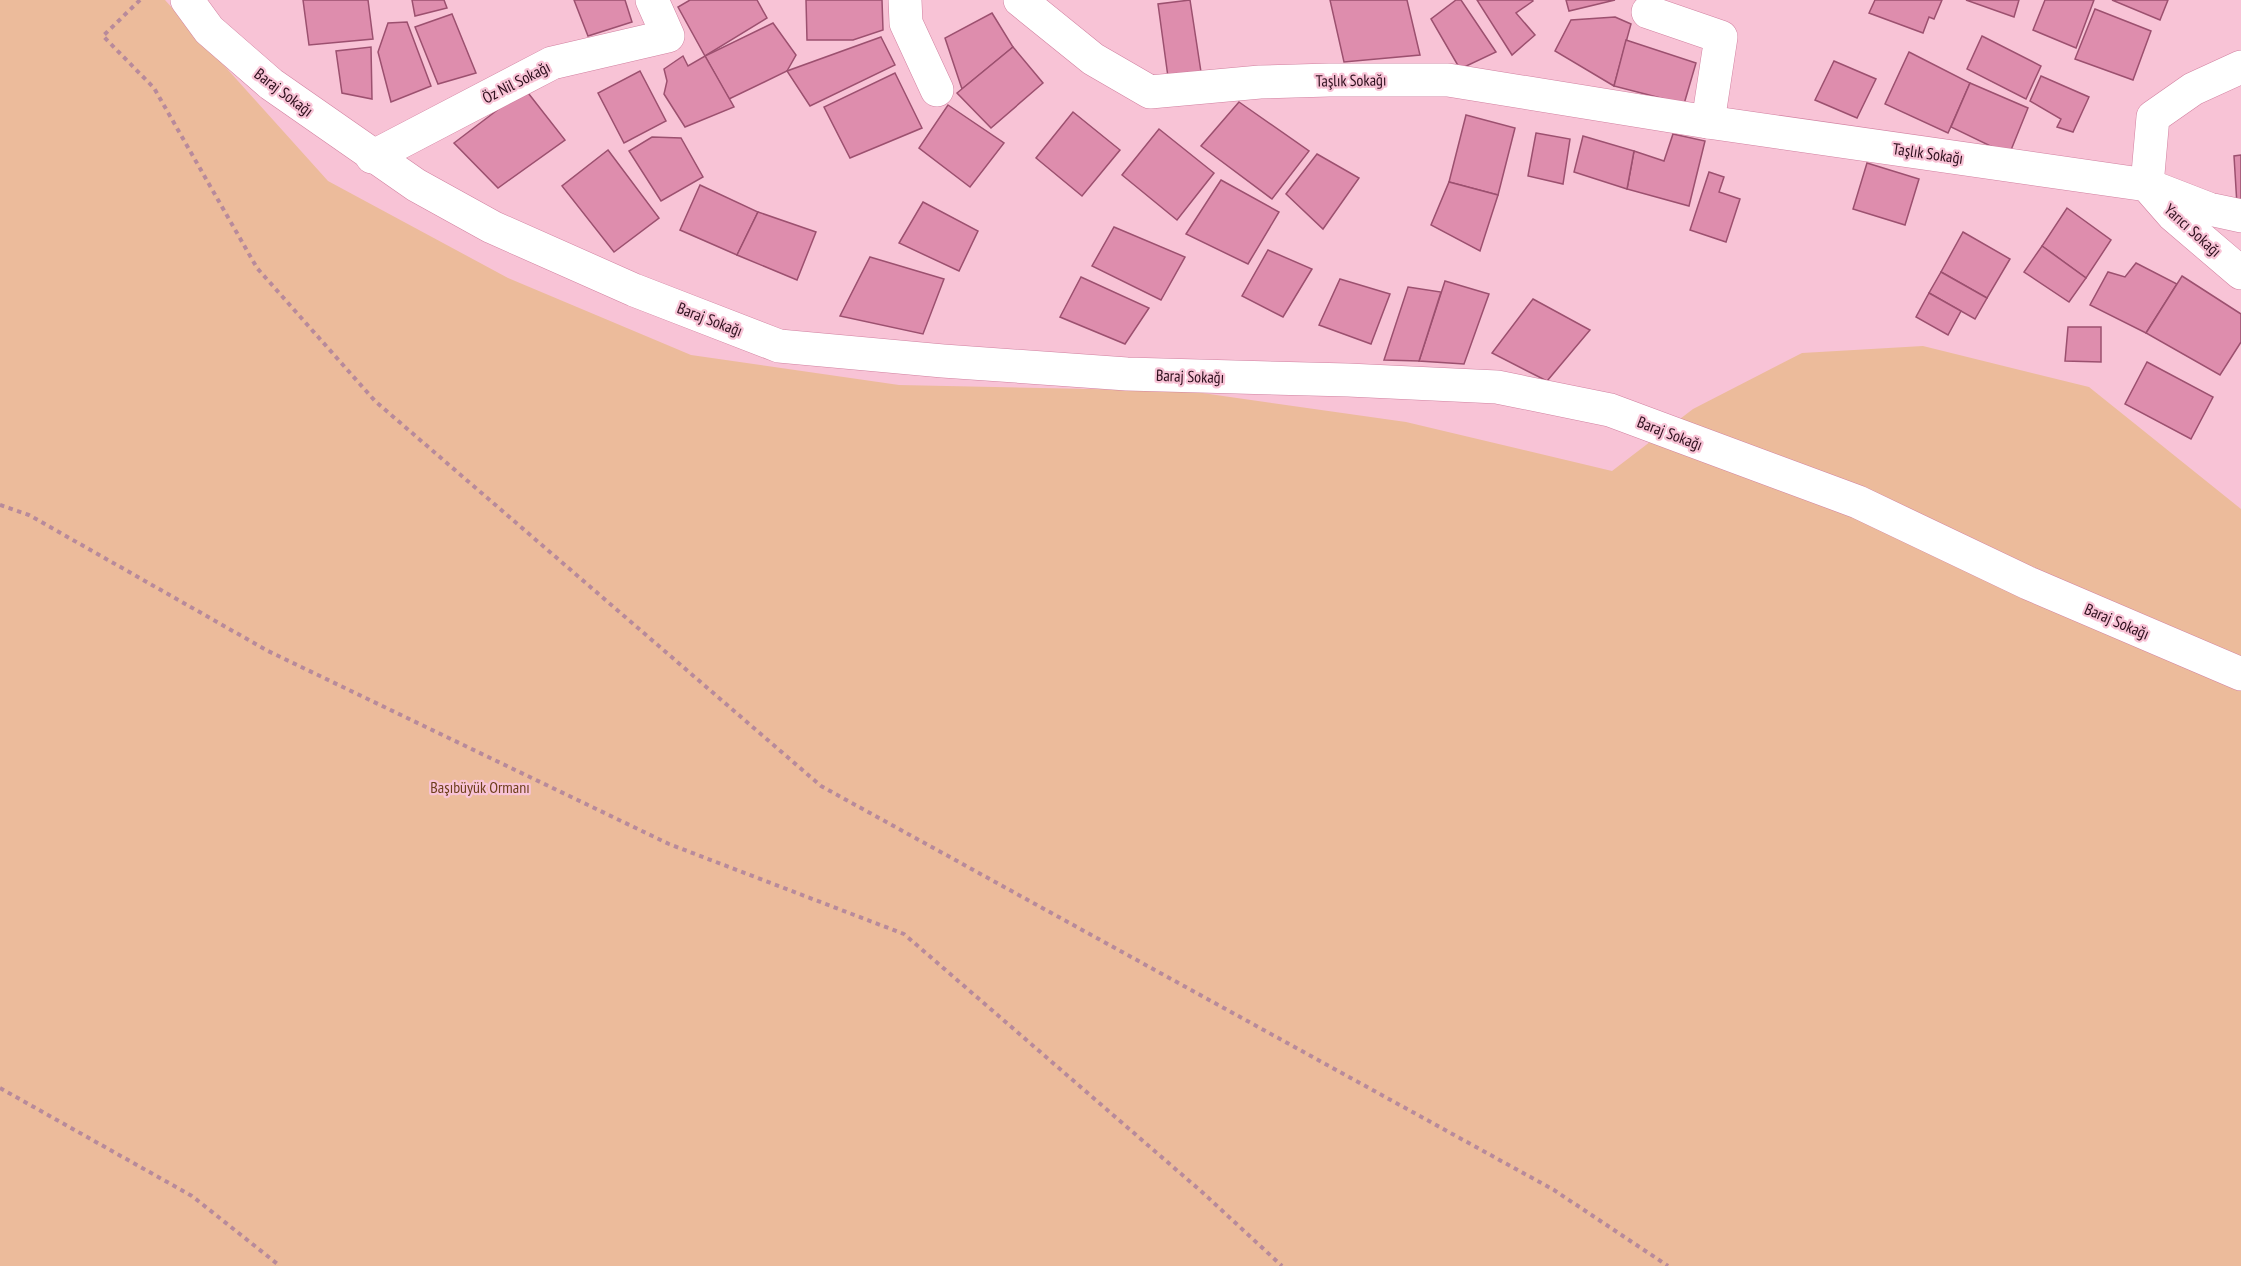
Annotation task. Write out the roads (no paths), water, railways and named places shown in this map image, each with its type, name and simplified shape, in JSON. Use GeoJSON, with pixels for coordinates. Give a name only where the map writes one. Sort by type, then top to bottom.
{"type":"FeatureCollection","features":[{"type":"Feature","properties":{"kind":"street","name":"Baraj Sokağı"},"geometry":{"type":"LineString","coordinates":[[187,0],[209,30],[271,84],[372,157],[416,185],[492,227],[633,290],[779,346],[1126,374],[1497,387],[1610,410],[1858,502],[2028,583],[2241,674]]}},
{"type":"Feature","properties":{"kind":"street","name":"Öz Nil Sokağı"},"geometry":{"type":"LineString","coordinates":[[372,157],[552,63],[668,36],[652,0]]}},
{"type":"Feature","properties":{"kind":"street"},"geometry":{"type":"LineString","coordinates":[[905,0],[906,22],[937,90]]}},
{"type":"Feature","properties":{"kind":"street","name":"Taşlık Sokağı"},"geometry":{"type":"LineString","coordinates":[[1020,0],[1093,59],[1150,92],[1260,82],[1448,80],[1708,122],[2147,185],[2209,209],[2241,216]]}},
{"type":"Feature","properties":{"kind":"street"},"geometry":{"type":"LineString","coordinates":[[1648,12],[1721,37],[1708,122]]}},
{"type":"Feature","properties":{"kind":"street"},"geometry":{"type":"LineString","coordinates":[[2147,185],[2153,117],[2193,89],[2241,67]]}},
{"type":"Feature","properties":{"kind":"street","name":"Yarıcı Sokağı"},"geometry":{"type":"LineString","coordinates":[[2147,185],[2173,215],[2241,273]]}},
{"type":"Feature","properties":{"kind":"park label","name":"Başıbüyük Ormanı"},"geometry":{"type":"Point","coordinates":[480,787]}}]}
